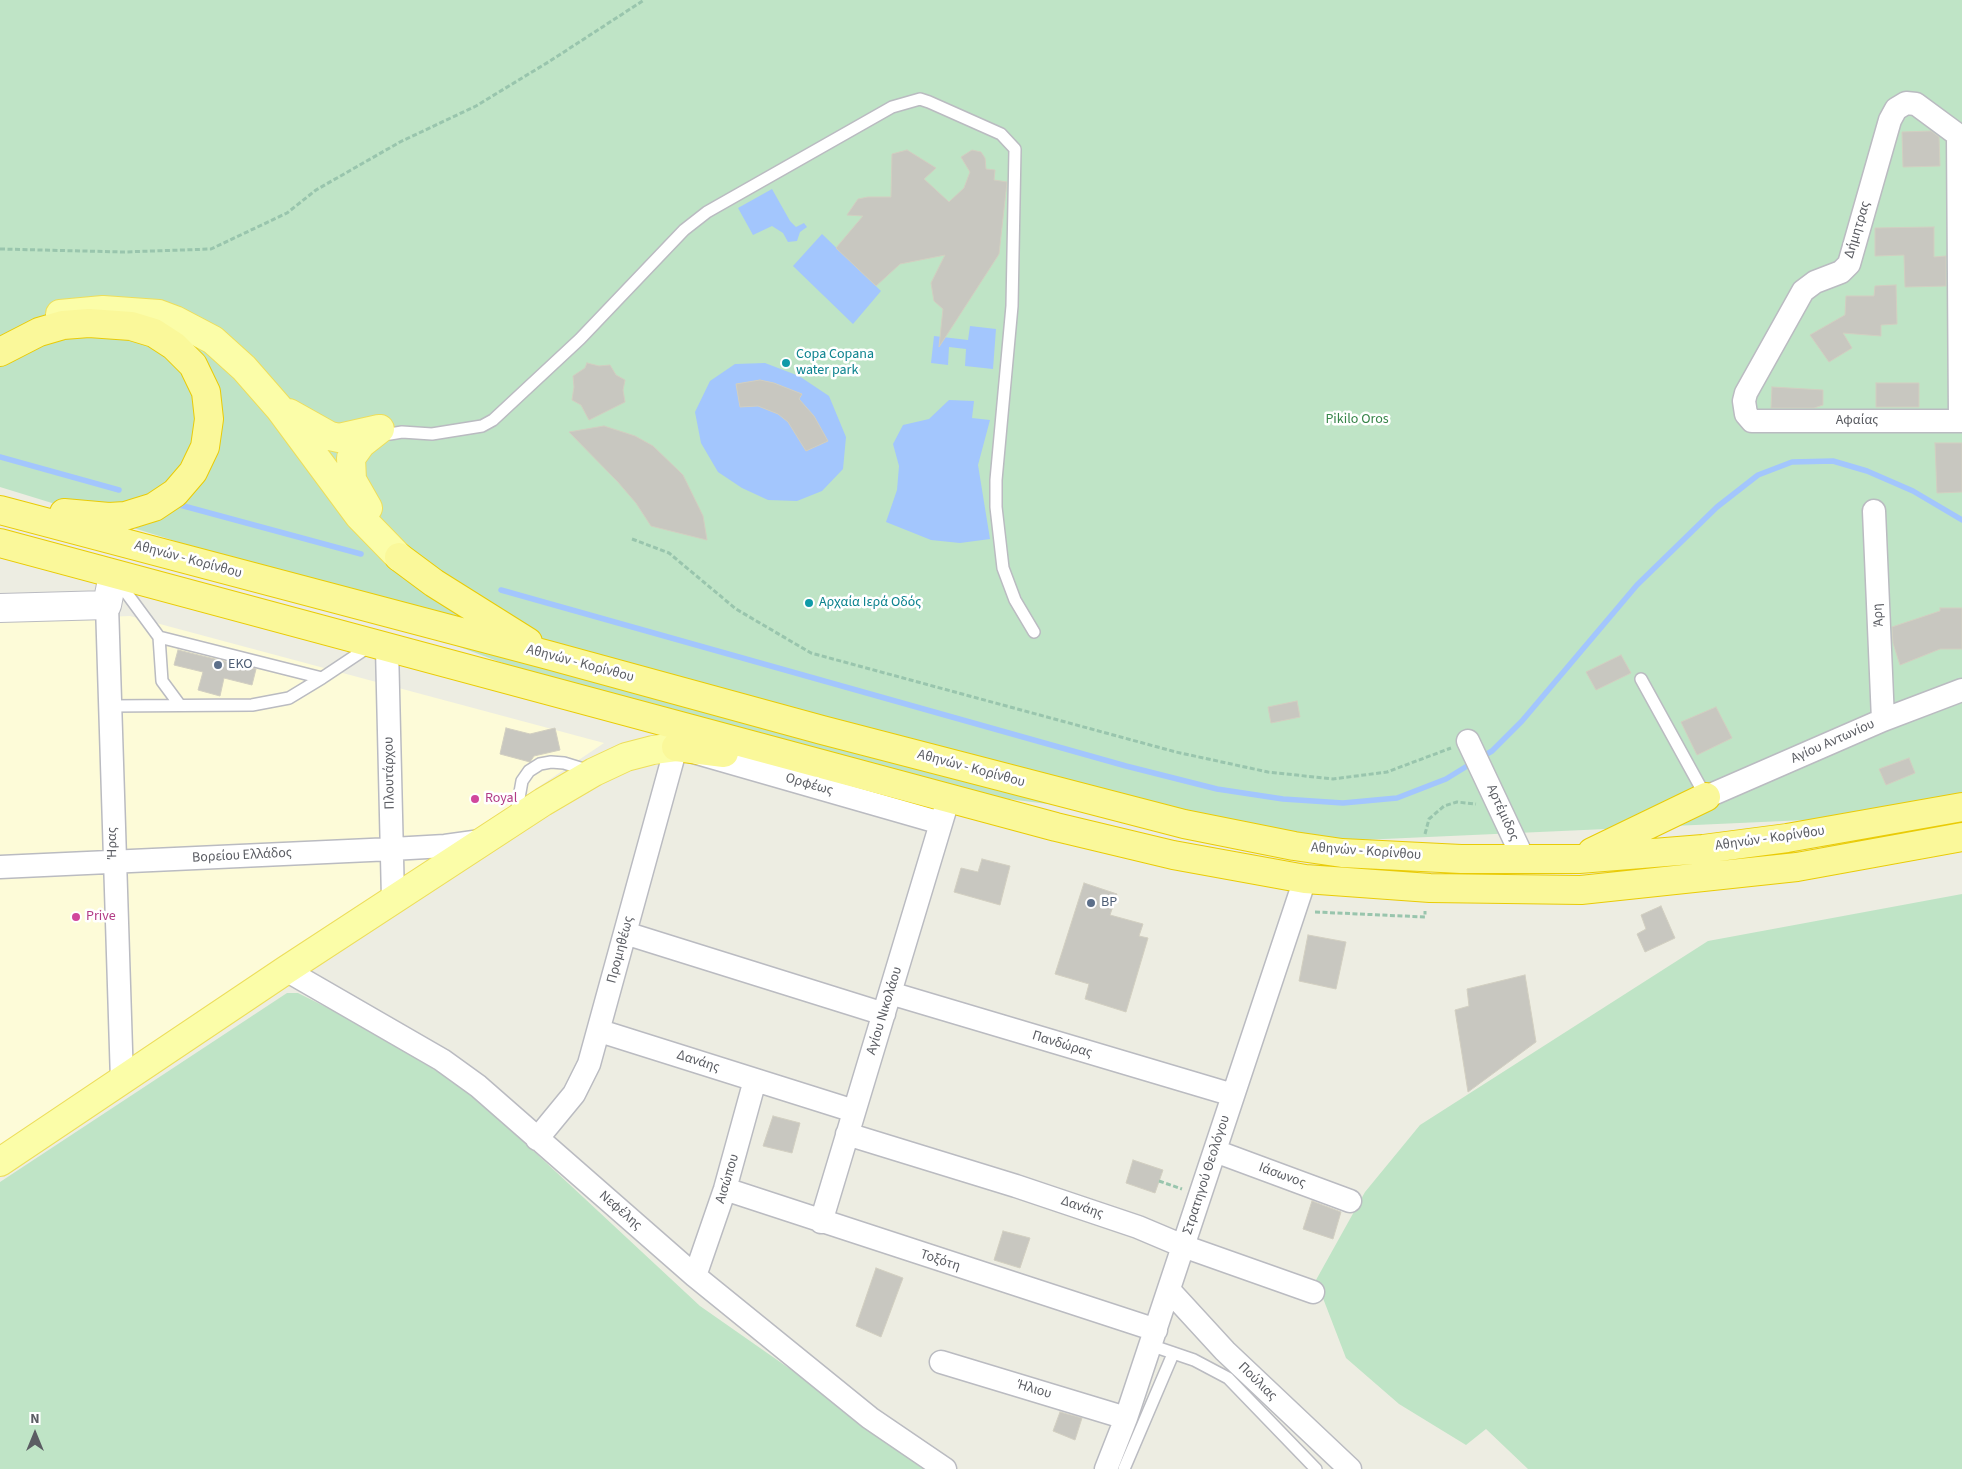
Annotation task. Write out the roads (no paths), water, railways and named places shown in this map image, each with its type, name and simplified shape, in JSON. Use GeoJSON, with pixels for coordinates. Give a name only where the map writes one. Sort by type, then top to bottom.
{"type":"FeatureCollection","features":[{"type":"Feature","properties":{"kind":"highway"},"geometry":{"type":"LineString","coordinates":[[0,352],[39,332],[63,326],[114,324],[143,329],[165,339],[193,365],[206,392],[209,420],[205,447],[193,472],[175,493],[154,506],[124,516],[109,517],[0,505]]}},
{"type":"Feature","properties":{"kind":"highway","name":"Αθηνών - Κορίνθου"},"geometry":{"type":"LineString","coordinates":[[0,510],[548,655],[851,738],[1184,824],[1243,837],[1342,853],[1524,860],[1579,859],[1702,849],[1777,839],[1962,807]]}},
{"type":"Feature","properties":{"kind":"highway"},"geometry":{"type":"LineString","coordinates":[[0,543],[838,770],[945,811],[1305,879],[1430,888],[1581,890],[1797,867],[1962,837]]}},
{"type":"Feature","properties":{"kind":"highway"},"geometry":{"type":"LineString","coordinates":[[399,557],[434,583],[548,655]]}},
{"type":"Feature","properties":{"kind":"highway"},"geometry":{"type":"LineString","coordinates":[[676,747],[838,770]]}},
{"type":"Feature","properties":{"kind":"highway"},"geometry":{"type":"LineString","coordinates":[[1579,859],[1706,798]]}},
{"type":"Feature","properties":{"kind":"main road"},"geometry":{"type":"LineString","coordinates":[[0,337],[35,320],[61,313],[103,310],[159,314],[193,328],[220,345],[244,368],[279,408],[343,496],[399,557]]}},
{"type":"Feature","properties":{"kind":"main road"},"geometry":{"type":"LineString","coordinates":[[279,408],[330,436],[346,437],[380,429]]}},
{"type":"Feature","properties":{"kind":"main road"},"geometry":{"type":"LineString","coordinates":[[380,429],[354,452],[351,458],[352,480],[399,557]]}},
{"type":"Feature","properties":{"kind":"main road"},"geometry":{"type":"LineString","coordinates":[[0,1162],[286,970],[509,824],[594,772],[626,757],[653,750],[676,747]]}},
{"type":"Feature","properties":{"kind":"street","name":"Δήμητρας"},"geometry":{"type":"LineString","coordinates":[[1752,421],[1744,408],[1746,393],[1803,291],[1814,282],[1841,272],[1849,264],[1890,120],[1896,109],[1906,103],[1916,104],[1960,137]]}},
{"type":"Feature","properties":{"kind":"street"},"geometry":{"type":"LineString","coordinates":[[1960,137],[1961,420]]}},
{"type":"Feature","properties":{"kind":"street","name":"Αφαίας"},"geometry":{"type":"LineString","coordinates":[[1752,421],[1961,420]]}},
{"type":"Feature","properties":{"kind":"street","name":"Άρη"},"geometry":{"type":"LineString","coordinates":[[1874,511],[1883,720]]}},
{"type":"Feature","properties":{"kind":"street","name":"Ήρας"},"geometry":{"type":"LineString","coordinates":[[114,575],[107,605],[122,1080]]}},
{"type":"Feature","properties":{"kind":"street"},"geometry":{"type":"LineString","coordinates":[[0,608],[107,605]]}},
{"type":"Feature","properties":{"kind":"street","name":"Πλουτάρχου"},"geometry":{"type":"LineString","coordinates":[[380,646],[392,849],[393,899]]}},
{"type":"Feature","properties":{"kind":"street","name":"Αγίου Αντωνίου"},"geometry":{"type":"LineString","coordinates":[[1706,798],[1883,720],[1962,690]]}},
{"type":"Feature","properties":{"kind":"street","name":"Αρτέμιδος"},"geometry":{"type":"LineString","coordinates":[[1468,741],[1524,860]]}},
{"type":"Feature","properties":{"kind":"street","name":"Ορφέως"},"geometry":{"type":"LineString","coordinates":[[676,747],[945,811]]}},
{"type":"Feature","properties":{"kind":"street","name":"Προμηθέως"},"geometry":{"type":"LineString","coordinates":[[537,1139],[574,1094],[589,1064],[600,1031],[676,747]]}},
{"type":"Feature","properties":{"kind":"street","name":"Αγίου Νικολάου"},"geometry":{"type":"LineString","coordinates":[[821,1222],[945,811]]}},
{"type":"Feature","properties":{"kind":"street","name":"Βορείου Ελλάδος"},"geometry":{"type":"LineString","coordinates":[[0,867],[392,849],[445,846],[483,840]]}},
{"type":"Feature","properties":{"kind":"street","name":"Στρατηγού Θεολόγου"},"geometry":{"type":"LineString","coordinates":[[1106,1469],[1126,1418],[1305,879]]}},
{"type":"Feature","properties":{"kind":"street"},"geometry":{"type":"LineString","coordinates":[[625,933],[884,1014]]}},
{"type":"Feature","properties":{"kind":"street","name":"Νεφέλης"},"geometry":{"type":"LineString","coordinates":[[286,970],[442,1060],[478,1086],[695,1276],[870,1418],[945,1469]]}},
{"type":"Feature","properties":{"kind":"street","name":"Πανδώρας"},"geometry":{"type":"LineString","coordinates":[[890,992],[1233,1095]]}},
{"type":"Feature","properties":{"kind":"street","name":"Δανάης"},"geometry":{"type":"LineString","coordinates":[[600,1031],[854,1111]]}},
{"type":"Feature","properties":{"kind":"street","name":"Αισώπου"},"geometry":{"type":"LineString","coordinates":[[695,1276],[725,1189],[756,1080]]}},
{"type":"Feature","properties":{"kind":"street","name":"Δανάης"},"geometry":{"type":"LineString","coordinates":[[847,1134],[1016,1186],[1138,1227],[1183,1246],[1313,1292]]}},
{"type":"Feature","properties":{"kind":"street","name":"Ιάσωνος"},"geometry":{"type":"LineString","coordinates":[[1215,1151],[1350,1201]]}},
{"type":"Feature","properties":{"kind":"street","name":"Τοξότη"},"geometry":{"type":"LineString","coordinates":[[725,1189],[1153,1337]]}},
{"type":"Feature","properties":{"kind":"street","name":"Πούλιας"},"geometry":{"type":"LineString","coordinates":[[1169,1290],[1225,1351],[1350,1469]]}},
{"type":"Feature","properties":{"kind":"street","name":"Ήλιου"},"geometry":{"type":"LineString","coordinates":[[941,1362],[1126,1418]]}},
{"type":"Feature","properties":{"kind":"lane"},"geometry":{"type":"LineString","coordinates":[[380,429],[390,434],[402,432],[432,434],[482,426],[494,420],[580,339],[684,230],[707,212],[892,107],[920,99],[1002,134],[1015,149],[1012,306],[996,480],[996,508],[1004,568],[1015,600],[1034,632]]}},
{"type":"Feature","properties":{"kind":"lane"},"geometry":{"type":"LineString","coordinates":[[114,575],[159,637],[162,681],[179,704]]}},
{"type":"Feature","properties":{"kind":"lane"},"geometry":{"type":"LineString","coordinates":[[159,637],[322,678]]}},
{"type":"Feature","properties":{"kind":"lane"},"geometry":{"type":"LineString","coordinates":[[110,706],[179,704],[252,705],[289,698],[380,646]]}},
{"type":"Feature","properties":{"kind":"lane"},"geometry":{"type":"LineString","coordinates":[[1641,679],[1706,798]]}},
{"type":"Feature","properties":{"kind":"lane"},"geometry":{"type":"LineString","coordinates":[[1153,1337],[1172,1354],[1194,1360],[1228,1378],[1316,1469]]}},
{"type":"Feature","properties":{"kind":"lane"},"geometry":{"type":"LineString","coordinates":[[1124,1469],[1172,1354]]}},
{"type":"Feature","properties":{"kind":"water"},"geometry":{"type":"Polygon","coordinates":[[[772,189],[790,221],[796,227],[804,223],[807,227],[800,232],[797,241],[788,242],[783,233],[772,226],[753,235],[738,208],[772,189]]]}},
{"type":"Feature","properties":{"kind":"water"},"geometry":{"type":"Polygon","coordinates":[[[822,234],[881,291],[853,324],[793,266],[822,234]]]}},
{"type":"Feature","properties":{"kind":"water"},"geometry":{"type":"Polygon","coordinates":[[[970,326],[996,329],[993,369],[965,366],[966,349],[949,347],[948,365],[931,363],[934,336],[968,340],[970,326]]]}},
{"type":"Feature","properties":{"kind":"water"},"geometry":{"type":"Polygon","coordinates":[[[765,363],[799,376],[829,396],[846,437],[843,469],[822,491],[797,501],[768,500],[742,488],[718,472],[701,443],[695,412],[710,381],[735,364],[765,363]]]}},
{"type":"Feature","properties":{"kind":"water"},"geometry":{"type":"Polygon","coordinates":[[[949,400],[974,401],[972,418],[990,420],[978,465],[990,539],[960,543],[931,540],[886,522],[897,490],[899,466],[893,444],[903,425],[929,419],[949,400]]]}},
{"type":"Feature","properties":{"kind":"waterway"},"geometry":{"type":"LineString","coordinates":[[0,457],[119,490]]}},
{"type":"Feature","properties":{"kind":"waterway"},"geometry":{"type":"LineString","coordinates":[[1480,758],[1492,751],[1522,721],[1637,585],[1717,507],[1758,475],[1792,462],[1833,461],[1867,471],[1913,491],[1962,520]]}},
{"type":"Feature","properties":{"kind":"waterway"},"geometry":{"type":"LineString","coordinates":[[180,505],[361,554]]}},
{"type":"Feature","properties":{"kind":"waterway"},"geometry":{"type":"LineString","coordinates":[[501,590],[1126,766],[1217,789],[1283,799],[1343,803],[1397,798],[1446,779],[1472,763]]}},
{"type":"Feature","properties":{"kind":"place","name":"Copa Copana water park"},"geometry":{"type":"Point","coordinates":[786,363]}},
{"type":"Feature","properties":{"kind":"place","name":"Αρχαία Ιερά Οδός"},"geometry":{"type":"Point","coordinates":[809,603]}},
{"type":"Feature","properties":{"kind":"place","name":"EKO"},"geometry":{"type":"Point","coordinates":[218,665]}},
{"type":"Feature","properties":{"kind":"place","name":"Royal"},"geometry":{"type":"Point","coordinates":[475,799]}},
{"type":"Feature","properties":{"kind":"place","name":"BP"},"geometry":{"type":"Point","coordinates":[1091,903]}},
{"type":"Feature","properties":{"kind":"place","name":"Prive"},"geometry":{"type":"Point","coordinates":[76,917]}},
{"type":"Feature","properties":{"kind":"park label","name":"Pikilo Oros"},"geometry":{"type":"Point","coordinates":[1357,420]}}]}
